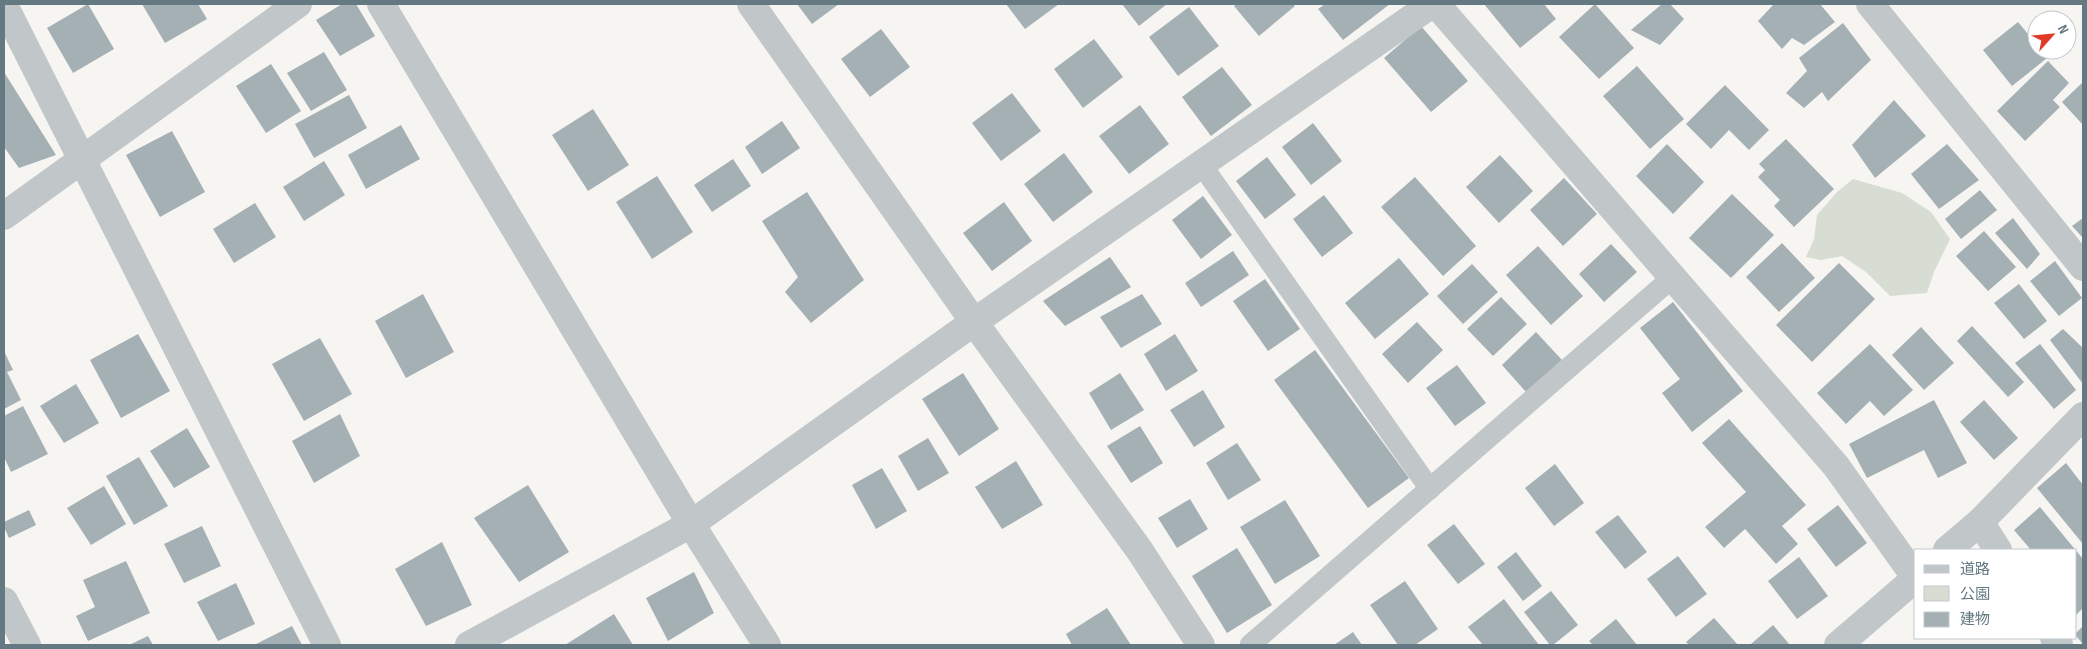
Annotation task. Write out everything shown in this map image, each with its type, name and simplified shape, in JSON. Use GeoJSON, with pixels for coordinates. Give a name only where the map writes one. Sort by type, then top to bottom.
{"type":"FeatureCollection","features":[{"type":"Feature","properties":{"kind":"street"},"geometry":{"type":"LineString","coordinates":[[4,4],[327,645]]}},
{"type":"Feature","properties":{"kind":"street"},"geometry":{"type":"LineString","coordinates":[[4,216],[298,4]]}},
{"type":"Feature","properties":{"kind":"street"},"geometry":{"type":"LineString","coordinates":[[380,4],[691,524],[767,645]]}},
{"type":"Feature","properties":{"kind":"street"},"geometry":{"type":"LineString","coordinates":[[751,4],[974,322],[1140,551],[1201,645]]}},
{"type":"Feature","properties":{"kind":"street"},"geometry":{"type":"LineString","coordinates":[[469,645],[691,524],[974,322],[1434,4],[1836,466],[1914,575]]}},
{"type":"Feature","properties":{"kind":"street"},"geometry":{"type":"LineString","coordinates":[[1870,4],[2083,267]]}},
{"type":"Feature","properties":{"kind":"street"},"geometry":{"type":"LineString","coordinates":[[1948,549],[1980,522],[2083,416]]}},
{"type":"Feature","properties":{"kind":"street"},"geometry":{"type":"LineString","coordinates":[[1980,522],[1997,549]]}},
{"type":"Feature","properties":{"kind":"street"},"geometry":{"type":"LineString","coordinates":[[1838,645],[1914,580]]}},
{"type":"Feature","properties":{"kind":"street"},"geometry":{"type":"LineString","coordinates":[[4,601],[27,645]]}},
{"type":"Feature","properties":{"kind":"lane"},"geometry":{"type":"LineString","coordinates":[[1200,164],[1430,489]]}},
{"type":"Feature","properties":{"kind":"lane"},"geometry":{"type":"LineString","coordinates":[[1250,645],[1673,277]]}},
{"type":"Feature","properties":{"kind":"green space"},"geometry":{"type":"Polygon","coordinates":[[[1853,179],[1902,193],[1931,212],[1950,239],[1934,272],[1927,293],[1890,296],[1866,272],[1842,256],[1821,260],[1806,257],[1814,239],[1817,215],[1837,192],[1853,179]]]}},
{"type":"Feature","properties":{"kind":"building"},"geometry":{"type":"Polygon","coordinates":[[[88,4],[114,49],[73,73],[47,28],[88,4]]]}},
{"type":"Feature","properties":{"kind":"building"},"geometry":{"type":"Polygon","coordinates":[[[142,4],[198,4],[207,19],[165,43],[142,4]]]}},
{"type":"Feature","properties":{"kind":"building"},"geometry":{"type":"Polygon","coordinates":[[[342,4],[356,4],[375,36],[340,56],[316,20],[342,4]]]}},
{"type":"Feature","properties":{"kind":"building"},"geometry":{"type":"Polygon","coordinates":[[[797,4],[839,4],[812,24],[797,4]]]}},
{"type":"Feature","properties":{"kind":"building"},"geometry":{"type":"Polygon","coordinates":[[[1006,4],[1059,4],[1025,29],[1006,4]]]}},
{"type":"Feature","properties":{"kind":"building"},"geometry":{"type":"Polygon","coordinates":[[[1122,4],[1167,4],[1139,26],[1122,4]]]}},
{"type":"Feature","properties":{"kind":"building"},"geometry":{"type":"Polygon","coordinates":[[[1237,4],[1293,4],[1295,6],[1259,36],[1234,6],[1237,4]]]}},
{"type":"Feature","properties":{"kind":"building"},"geometry":{"type":"Polygon","coordinates":[[[1325,4],[1390,4],[1343,40],[1318,9],[1325,4]]]}},
{"type":"Feature","properties":{"kind":"building"},"geometry":{"type":"Polygon","coordinates":[[[1484,4],[1544,4],[1556,19],[1520,48],[1484,4]]]}},
{"type":"Feature","properties":{"kind":"building"},"geometry":{"type":"Polygon","coordinates":[[[1595,4],[1634,48],[1599,79],[1559,37],[1595,4]]]}},
{"type":"Feature","properties":{"kind":"building"},"geometry":{"type":"Polygon","coordinates":[[[1662,4],[1670,4],[1684,19],[1660,45],[1631,30],[1662,4]]]}},
{"type":"Feature","properties":{"kind":"building"},"geometry":{"type":"Polygon","coordinates":[[[1774,4],[1820,4],[1835,22],[1804,45],[1792,38],[1782,49],[1758,21],[1774,4]]]}},
{"type":"Feature","properties":{"kind":"building"},"geometry":{"type":"Polygon","coordinates":[[[1189,7],[1219,46],[1178,76],[1149,37],[1189,7]]]}},
{"type":"Feature","properties":{"kind":"building"},"geometry":{"type":"Polygon","coordinates":[[[2018,22],[2027,33],[2027,60],[2044,60],[2012,86],[1983,50],[2018,22]]]}},
{"type":"Feature","properties":{"kind":"building"},"geometry":{"type":"Polygon","coordinates":[[[1843,23],[1871,60],[1828,101],[1822,92],[1804,108],[1786,93],[1807,71],[1799,58],[1843,23]]]}},
{"type":"Feature","properties":{"kind":"building"},"geometry":{"type":"Polygon","coordinates":[[[1421,26],[1468,81],[1431,112],[1384,58],[1421,26]]]}},
{"type":"Feature","properties":{"kind":"building"},"geometry":{"type":"Polygon","coordinates":[[[881,29],[910,67],[870,97],[841,59],[881,29]]]}},
{"type":"Feature","properties":{"kind":"building"},"geometry":{"type":"Polygon","coordinates":[[[1094,39],[1123,77],[1083,108],[1054,69],[1094,39]]]}},
{"type":"Feature","properties":{"kind":"building"},"geometry":{"type":"Polygon","coordinates":[[[324,52],[347,90],[311,111],[287,73],[324,52]]]}},
{"type":"Feature","properties":{"kind":"building"},"geometry":{"type":"Polygon","coordinates":[[[2048,61],[2069,83],[2053,100],[2060,107],[2025,141],[1997,111],[2048,61]]]}},
{"type":"Feature","properties":{"kind":"building"},"geometry":{"type":"Polygon","coordinates":[[[271,64],[301,111],[266,133],[236,86],[271,64]]]}},
{"type":"Feature","properties":{"kind":"building"},"geometry":{"type":"Polygon","coordinates":[[[1637,66],[1684,119],[1650,149],[1603,96],[1637,66]]]}},
{"type":"Feature","properties":{"kind":"building"},"geometry":{"type":"Polygon","coordinates":[[[1222,67],[1252,105],[1211,136],[1182,97],[1222,67]]]}},
{"type":"Feature","properties":{"kind":"building"},"geometry":{"type":"Polygon","coordinates":[[[4,72],[56,155],[19,168],[4,147],[4,72]]]}},
{"type":"Feature","properties":{"kind":"building"},"geometry":{"type":"Polygon","coordinates":[[[2083,82],[2083,125],[2062,102],[2083,82]]]}},
{"type":"Feature","properties":{"kind":"building"},"geometry":{"type":"Polygon","coordinates":[[[1725,85],[1769,130],[1749,150],[1729,130],[1711,149],[1686,124],[1725,85]]]}},
{"type":"Feature","properties":{"kind":"building"},"geometry":{"type":"Polygon","coordinates":[[[1012,93],[1041,131],[1001,161],[972,123],[1012,93]]]}},
{"type":"Feature","properties":{"kind":"building"},"geometry":{"type":"Polygon","coordinates":[[[349,95],[367,128],[314,158],[295,124],[349,95]]]}},
{"type":"Feature","properties":{"kind":"building"},"geometry":{"type":"Polygon","coordinates":[[[1894,100],[1926,136],[1875,178],[1852,145],[1894,100]]]}},
{"type":"Feature","properties":{"kind":"building"},"geometry":{"type":"Polygon","coordinates":[[[1140,105],[1169,144],[1129,174],[1099,136],[1140,105]]]}},
{"type":"Feature","properties":{"kind":"building"},"geometry":{"type":"Polygon","coordinates":[[[593,109],[629,165],[588,191],[552,135],[593,109]]]}},
{"type":"Feature","properties":{"kind":"building"},"geometry":{"type":"Polygon","coordinates":[[[782,121],[800,148],[762,174],[745,147],[782,121]]]}},
{"type":"Feature","properties":{"kind":"building"},"geometry":{"type":"Polygon","coordinates":[[[1313,123],[1342,161],[1311,185],[1282,147],[1313,123]]]}},
{"type":"Feature","properties":{"kind":"building"},"geometry":{"type":"Polygon","coordinates":[[[401,125],[420,159],[366,189],[348,155],[401,125]]]}},
{"type":"Feature","properties":{"kind":"building"},"geometry":{"type":"Polygon","coordinates":[[[172,131],[205,192],[160,217],[126,155],[172,131]]]}},
{"type":"Feature","properties":{"kind":"building"},"geometry":{"type":"Polygon","coordinates":[[[1786,139],[1834,189],[1794,227],[1774,206],[1780,200],[1758,177],[1765,170],[1759,164],[1786,139]]]}},
{"type":"Feature","properties":{"kind":"building"},"geometry":{"type":"Polygon","coordinates":[[[1667,144],[1704,182],[1673,214],[1636,176],[1667,144]]]}},
{"type":"Feature","properties":{"kind":"building"},"geometry":{"type":"Polygon","coordinates":[[[1947,144],[1979,180],[1939,209],[1911,174],[1947,144]]]}},
{"type":"Feature","properties":{"kind":"building"},"geometry":{"type":"Polygon","coordinates":[[[1064,153],[1093,192],[1053,222],[1024,184],[1064,153]]]}},
{"type":"Feature","properties":{"kind":"building"},"geometry":{"type":"Polygon","coordinates":[[[1500,155],[1533,191],[1499,223],[1466,187],[1500,155]]]}},
{"type":"Feature","properties":{"kind":"building"},"geometry":{"type":"Polygon","coordinates":[[[1267,157],[1296,195],[1265,219],[1236,181],[1267,157]]]}},
{"type":"Feature","properties":{"kind":"building"},"geometry":{"type":"Polygon","coordinates":[[[733,159],[751,186],[712,212],[694,185],[733,159]]]}},
{"type":"Feature","properties":{"kind":"building"},"geometry":{"type":"Polygon","coordinates":[[[324,161],[345,195],[304,221],[283,187],[324,161]]]}},
{"type":"Feature","properties":{"kind":"building"},"geometry":{"type":"Polygon","coordinates":[[[657,176],[693,232],[652,259],[616,202],[657,176]]]}},
{"type":"Feature","properties":{"kind":"building"},"geometry":{"type":"Polygon","coordinates":[[[1415,177],[1476,246],[1443,276],[1381,207],[1415,177]]]}},
{"type":"Feature","properties":{"kind":"building"},"geometry":{"type":"Polygon","coordinates":[[[1564,178],[1597,214],[1563,246],[1530,210],[1564,178]]]}},
{"type":"Feature","properties":{"kind":"building"},"geometry":{"type":"Polygon","coordinates":[[[1980,190],[1997,210],[1961,239],[1945,219],[1980,190]]]}},
{"type":"Feature","properties":{"kind":"building"},"geometry":{"type":"Polygon","coordinates":[[[807,192],[864,280],[811,323],[785,292],[798,277],[762,221],[807,192]]]}},
{"type":"Feature","properties":{"kind":"building"},"geometry":{"type":"Polygon","coordinates":[[[1732,194],[1774,235],[1731,278],[1689,238],[1732,194]]]}},
{"type":"Feature","properties":{"kind":"building"},"geometry":{"type":"Polygon","coordinates":[[[1324,195],[1353,233],[1322,257],[1293,219],[1324,195]]]}},
{"type":"Feature","properties":{"kind":"building"},"geometry":{"type":"Polygon","coordinates":[[[1203,196],[1232,235],[1201,259],[1172,220],[1203,196]]]}},
{"type":"Feature","properties":{"kind":"building"},"geometry":{"type":"Polygon","coordinates":[[[1004,202],[1032,241],[992,271],[963,233],[1004,202]]]}},
{"type":"Feature","properties":{"kind":"building"},"geometry":{"type":"Polygon","coordinates":[[[255,203],[276,237],[234,263],[213,229],[255,203]]]}},
{"type":"Feature","properties":{"kind":"building"},"geometry":{"type":"Polygon","coordinates":[[[2013,218],[2040,254],[2027,269],[1995,233],[2013,218]]]}},
{"type":"Feature","properties":{"kind":"building"},"geometry":{"type":"Polygon","coordinates":[[[2083,218],[2083,238],[2072,226],[2083,218]]]}},
{"type":"Feature","properties":{"kind":"building"},"geometry":{"type":"Polygon","coordinates":[[[1984,231],[2016,267],[1988,291],[1956,256],[1984,231]]]}},
{"type":"Feature","properties":{"kind":"building"},"geometry":{"type":"Polygon","coordinates":[[[1782,243],[1815,278],[1779,312],[1746,277],[1782,243]]]}},
{"type":"Feature","properties":{"kind":"building"},"geometry":{"type":"Polygon","coordinates":[[[1611,244],[1637,272],[1604,302],[1579,274],[1611,244]]]}},
{"type":"Feature","properties":{"kind":"building"},"geometry":{"type":"Polygon","coordinates":[[[1538,246],[1583,296],[1551,325],[1506,275],[1538,246]]]}},
{"type":"Feature","properties":{"kind":"building"},"geometry":{"type":"Polygon","coordinates":[[[1233,251],[1249,275],[1201,307],[1185,283],[1233,251]]]}},
{"type":"Feature","properties":{"kind":"building"},"geometry":{"type":"Polygon","coordinates":[[[1110,257],[1131,287],[1065,326],[1043,301],[1110,257]]]}},
{"type":"Feature","properties":{"kind":"building"},"geometry":{"type":"Polygon","coordinates":[[[1399,258],[1429,294],[1375,339],[1345,303],[1399,258]]]}},
{"type":"Feature","properties":{"kind":"building"},"geometry":{"type":"Polygon","coordinates":[[[2055,261],[2082,298],[2059,316],[2030,281],[2055,261]]]}},
{"type":"Feature","properties":{"kind":"building"},"geometry":{"type":"Polygon","coordinates":[[[1839,263],[1875,299],[1812,362],[1776,325],[1839,263]]]}},
{"type":"Feature","properties":{"kind":"building"},"geometry":{"type":"Polygon","coordinates":[[[1472,264],[1498,292],[1463,324],[1437,296],[1472,264]]]}},
{"type":"Feature","properties":{"kind":"building"},"geometry":{"type":"Polygon","coordinates":[[[1265,279],[1300,329],[1268,351],[1233,301],[1265,279]]]}},
{"type":"Feature","properties":{"kind":"building"},"geometry":{"type":"Polygon","coordinates":[[[2019,284],[2047,321],[2024,339],[1994,303],[2019,284]]]}},
{"type":"Feature","properties":{"kind":"building"},"geometry":{"type":"Polygon","coordinates":[[[423,294],[454,352],[406,378],[375,321],[423,294]]]}},
{"type":"Feature","properties":{"kind":"building"},"geometry":{"type":"Polygon","coordinates":[[[1142,294],[1162,324],[1121,348],[1100,317],[1142,294]]]}},
{"type":"Feature","properties":{"kind":"building"},"geometry":{"type":"Polygon","coordinates":[[[1501,297],[1527,324],[1493,356],[1467,329],[1501,297]]]}},
{"type":"Feature","properties":{"kind":"building"},"geometry":{"type":"Polygon","coordinates":[[[1673,302],[1743,391],[1692,432],[1662,393],[1680,379],[1640,328],[1673,302]]]}},
{"type":"Feature","properties":{"kind":"building"},"geometry":{"type":"Polygon","coordinates":[[[1417,322],[1443,350],[1408,383],[1382,354],[1417,322]]]}},
{"type":"Feature","properties":{"kind":"building"},"geometry":{"type":"Polygon","coordinates":[[[1972,326],[2024,382],[2008,397],[1957,341],[1972,326]]]}},
{"type":"Feature","properties":{"kind":"building"},"geometry":{"type":"Polygon","coordinates":[[[1921,327],[1954,363],[1924,390],[1892,355],[1921,327]]]}},
{"type":"Feature","properties":{"kind":"building"},"geometry":{"type":"Polygon","coordinates":[[[2063,329],[2083,348],[2083,384],[2050,340],[2063,329]]]}},
{"type":"Feature","properties":{"kind":"building"},"geometry":{"type":"Polygon","coordinates":[[[1536,332],[1562,360],[1527,393],[1502,365],[1536,332]]]}},
{"type":"Feature","properties":{"kind":"building"},"geometry":{"type":"Polygon","coordinates":[[[138,334],[170,391],[121,418],[90,360],[138,334]]]}},
{"type":"Feature","properties":{"kind":"building"},"geometry":{"type":"Polygon","coordinates":[[[1175,334],[1198,371],[1166,391],[1144,354],[1175,334]]]}},
{"type":"Feature","properties":{"kind":"building"},"geometry":{"type":"Polygon","coordinates":[[[320,338],[352,394],[304,421],[272,364],[320,338]]]}},
{"type":"Feature","properties":{"kind":"building"},"geometry":{"type":"Polygon","coordinates":[[[1870,344],[1913,390],[1884,416],[1870,401],[1846,424],[1817,393],[1870,344]]]}},
{"type":"Feature","properties":{"kind":"building"},"geometry":{"type":"Polygon","coordinates":[[[2040,344],[2076,390],[2054,409],[2015,363],[2040,344]]]}},
{"type":"Feature","properties":{"kind":"building"},"geometry":{"type":"Polygon","coordinates":[[[1315,350],[1409,478],[1368,508],[1274,380],[1315,350]]]}},
{"type":"Feature","properties":{"kind":"building"},"geometry":{"type":"Polygon","coordinates":[[[4,351],[13,370],[7,372],[21,400],[4,409],[4,351]]]}},
{"type":"Feature","properties":{"kind":"building"},"geometry":{"type":"Polygon","coordinates":[[[1457,365],[1486,403],[1455,426],[1426,388],[1457,365]]]}},
{"type":"Feature","properties":{"kind":"building"},"geometry":{"type":"Polygon","coordinates":[[[963,373],[999,429],[959,456],[922,399],[963,373]]]}},
{"type":"Feature","properties":{"kind":"building"},"geometry":{"type":"Polygon","coordinates":[[[1120,373],[1144,410],[1111,430],[1089,393],[1120,373]]]}},
{"type":"Feature","properties":{"kind":"building"},"geometry":{"type":"Polygon","coordinates":[[[76,384],[99,423],[64,443],[40,406],[76,384]]]}},
{"type":"Feature","properties":{"kind":"building"},"geometry":{"type":"Polygon","coordinates":[[[1203,390],[1225,427],[1194,447],[1170,410],[1203,390]]]}},
{"type":"Feature","properties":{"kind":"building"},"geometry":{"type":"Polygon","coordinates":[[[1934,400],[1967,463],[1938,478],[1924,450],[1867,478],[1849,444],[1934,400]]]}},
{"type":"Feature","properties":{"kind":"building"},"geometry":{"type":"Polygon","coordinates":[[[1984,400],[2018,438],[1994,460],[1960,422],[1984,400]]]}},
{"type":"Feature","properties":{"kind":"building"},"geometry":{"type":"Polygon","coordinates":[[[23,406],[48,454],[11,472],[4,457],[4,416],[23,406]]]}},
{"type":"Feature","properties":{"kind":"building"},"geometry":{"type":"Polygon","coordinates":[[[340,414],[360,456],[314,483],[292,441],[340,414]]]}},
{"type":"Feature","properties":{"kind":"building"},"geometry":{"type":"Polygon","coordinates":[[[1729,419],[1806,505],[1782,526],[1798,544],[1776,564],[1745,529],[1724,548],[1705,527],[1746,492],[1702,443],[1729,419]]]}},
{"type":"Feature","properties":{"kind":"building"},"geometry":{"type":"Polygon","coordinates":[[[1140,426],[1163,463],[1131,483],[1107,446],[1140,426]]]}},
{"type":"Feature","properties":{"kind":"building"},"geometry":{"type":"Polygon","coordinates":[[[187,428],[210,467],[174,488],[150,451],[187,428]]]}},
{"type":"Feature","properties":{"kind":"building"},"geometry":{"type":"Polygon","coordinates":[[[928,438],[949,473],[918,491],[898,456],[928,438]]]}},
{"type":"Feature","properties":{"kind":"building"},"geometry":{"type":"Polygon","coordinates":[[[1237,443],[1261,480],[1228,500],[1206,463],[1237,443]]]}},
{"type":"Feature","properties":{"kind":"building"},"geometry":{"type":"Polygon","coordinates":[[[139,457],[168,506],[134,525],[106,476],[139,457]]]}},
{"type":"Feature","properties":{"kind":"building"},"geometry":{"type":"Polygon","coordinates":[[[1016,461],[1043,505],[1002,529],[975,487],[1016,461]]]}},
{"type":"Feature","properties":{"kind":"building"},"geometry":{"type":"Polygon","coordinates":[[[2066,463],[2083,485],[2083,544],[2037,488],[2066,463]]]}},
{"type":"Feature","properties":{"kind":"building"},"geometry":{"type":"Polygon","coordinates":[[[1555,464],[1584,503],[1554,526],[1525,488],[1555,464]]]}},
{"type":"Feature","properties":{"kind":"building"},"geometry":{"type":"Polygon","coordinates":[[[882,468],[907,511],[876,529],[852,485],[882,468]]]}},
{"type":"Feature","properties":{"kind":"building"},"geometry":{"type":"Polygon","coordinates":[[[528,485],[569,552],[519,582],[474,518],[528,485]]]}},
{"type":"Feature","properties":{"kind":"building"},"geometry":{"type":"Polygon","coordinates":[[[104,486],[126,524],[91,545],[67,508],[104,486]]]}},
{"type":"Feature","properties":{"kind":"building"},"geometry":{"type":"Polygon","coordinates":[[[1190,499],[1208,529],[1177,548],[1158,518],[1190,499]]]}},
{"type":"Feature","properties":{"kind":"building"},"geometry":{"type":"Polygon","coordinates":[[[1285,500],[1320,556],[1275,584],[1240,527],[1285,500]]]}},
{"type":"Feature","properties":{"kind":"building"},"geometry":{"type":"Polygon","coordinates":[[[1838,505],[1867,543],[1836,567],[1807,529],[1838,505]]]}},
{"type":"Feature","properties":{"kind":"building"},"geometry":{"type":"Polygon","coordinates":[[[2040,507],[2075,549],[2030,549],[2014,530],[2040,507]]]}},
{"type":"Feature","properties":{"kind":"building"},"geometry":{"type":"Polygon","coordinates":[[[29,510],[36,525],[9,538],[4,522],[29,510]]]}},
{"type":"Feature","properties":{"kind":"building"},"geometry":{"type":"Polygon","coordinates":[[[1618,515],[1647,552],[1625,569],[1595,532],[1618,515]]]}},
{"type":"Feature","properties":{"kind":"building"},"geometry":{"type":"Polygon","coordinates":[[[1454,524],[1485,564],[1458,584],[1427,545],[1454,524]]]}},
{"type":"Feature","properties":{"kind":"building"},"geometry":{"type":"Polygon","coordinates":[[[202,526],[221,566],[184,583],[164,544],[202,526]]]}},
{"type":"Feature","properties":{"kind":"building"},"geometry":{"type":"Polygon","coordinates":[[[442,542],[472,605],[426,626],[395,569],[442,542]]]}},
{"type":"Feature","properties":{"kind":"building"},"geometry":{"type":"Polygon","coordinates":[[[1237,548],[1272,605],[1227,633],[1192,576],[1237,548]]]}},
{"type":"Feature","properties":{"kind":"building"},"geometry":{"type":"Polygon","coordinates":[[[1516,552],[1542,586],[1523,601],[1497,567],[1516,552]]]}},
{"type":"Feature","properties":{"kind":"building"},"geometry":{"type":"Polygon","coordinates":[[[2077,552],[2083,559],[2083,608],[2077,614],[2077,552]]]}},
{"type":"Feature","properties":{"kind":"building"},"geometry":{"type":"Polygon","coordinates":[[[1678,556],[1707,594],[1676,617],[1647,579],[1678,556]]]}},
{"type":"Feature","properties":{"kind":"building"},"geometry":{"type":"Polygon","coordinates":[[[1799,557],[1828,596],[1797,619],[1768,581],[1799,557]]]}},
{"type":"Feature","properties":{"kind":"building"},"geometry":{"type":"Polygon","coordinates":[[[126,561],[150,613],[88,641],[76,616],[95,607],[83,580],[126,561]]]}},
{"type":"Feature","properties":{"kind":"building"},"geometry":{"type":"Polygon","coordinates":[[[694,572],[714,613],[668,641],[646,598],[694,572]]]}},
{"type":"Feature","properties":{"kind":"building"},"geometry":{"type":"Polygon","coordinates":[[[1405,581],[1438,629],[1415,645],[1398,645],[1370,605],[1405,581]]]}},
{"type":"Feature","properties":{"kind":"building"},"geometry":{"type":"Polygon","coordinates":[[[236,583],[255,624],[218,641],[197,602],[236,583]]]}},
{"type":"Feature","properties":{"kind":"building"},"geometry":{"type":"Polygon","coordinates":[[[1551,591],[1578,625],[1553,645],[1550,645],[1524,612],[1551,591]]]}},
{"type":"Feature","properties":{"kind":"building"},"geometry":{"type":"Polygon","coordinates":[[[1504,599],[1539,645],[1483,645],[1468,627],[1504,599]]]}},
{"type":"Feature","properties":{"kind":"building"},"geometry":{"type":"Polygon","coordinates":[[[1107,608],[1131,645],[1072,645],[1066,634],[1107,608]]]}},
{"type":"Feature","properties":{"kind":"building"},"geometry":{"type":"Polygon","coordinates":[[[614,614],[633,645],[565,645],[614,614]]]}},
{"type":"Feature","properties":{"kind":"building"},"geometry":{"type":"Polygon","coordinates":[[[1714,618],[1738,645],[1689,645],[1686,642],[1714,618]]]}},
{"type":"Feature","properties":{"kind":"building"},"geometry":{"type":"Polygon","coordinates":[[[1616,619],[1637,645],[1593,645],[1589,641],[1616,619]]]}},
{"type":"Feature","properties":{"kind":"building"},"geometry":{"type":"Polygon","coordinates":[[[1773,625],[1790,645],[1751,644],[1773,625]]]}},
{"type":"Feature","properties":{"kind":"building"},"geometry":{"type":"Polygon","coordinates":[[[292,626],[302,645],[254,645],[292,626]]]}},
{"type":"Feature","properties":{"kind":"building"},"geometry":{"type":"Polygon","coordinates":[[[2083,626],[2083,644],[2077,637],[2077,632],[2083,626]]]}},
{"type":"Feature","properties":{"kind":"building"},"geometry":{"type":"Polygon","coordinates":[[[1353,632],[1362,645],[1334,645],[1353,632]]]}},
{"type":"Feature","properties":{"kind":"building"},"geometry":{"type":"Polygon","coordinates":[[[148,636],[153,645],[129,645],[148,636]]]}}]}
